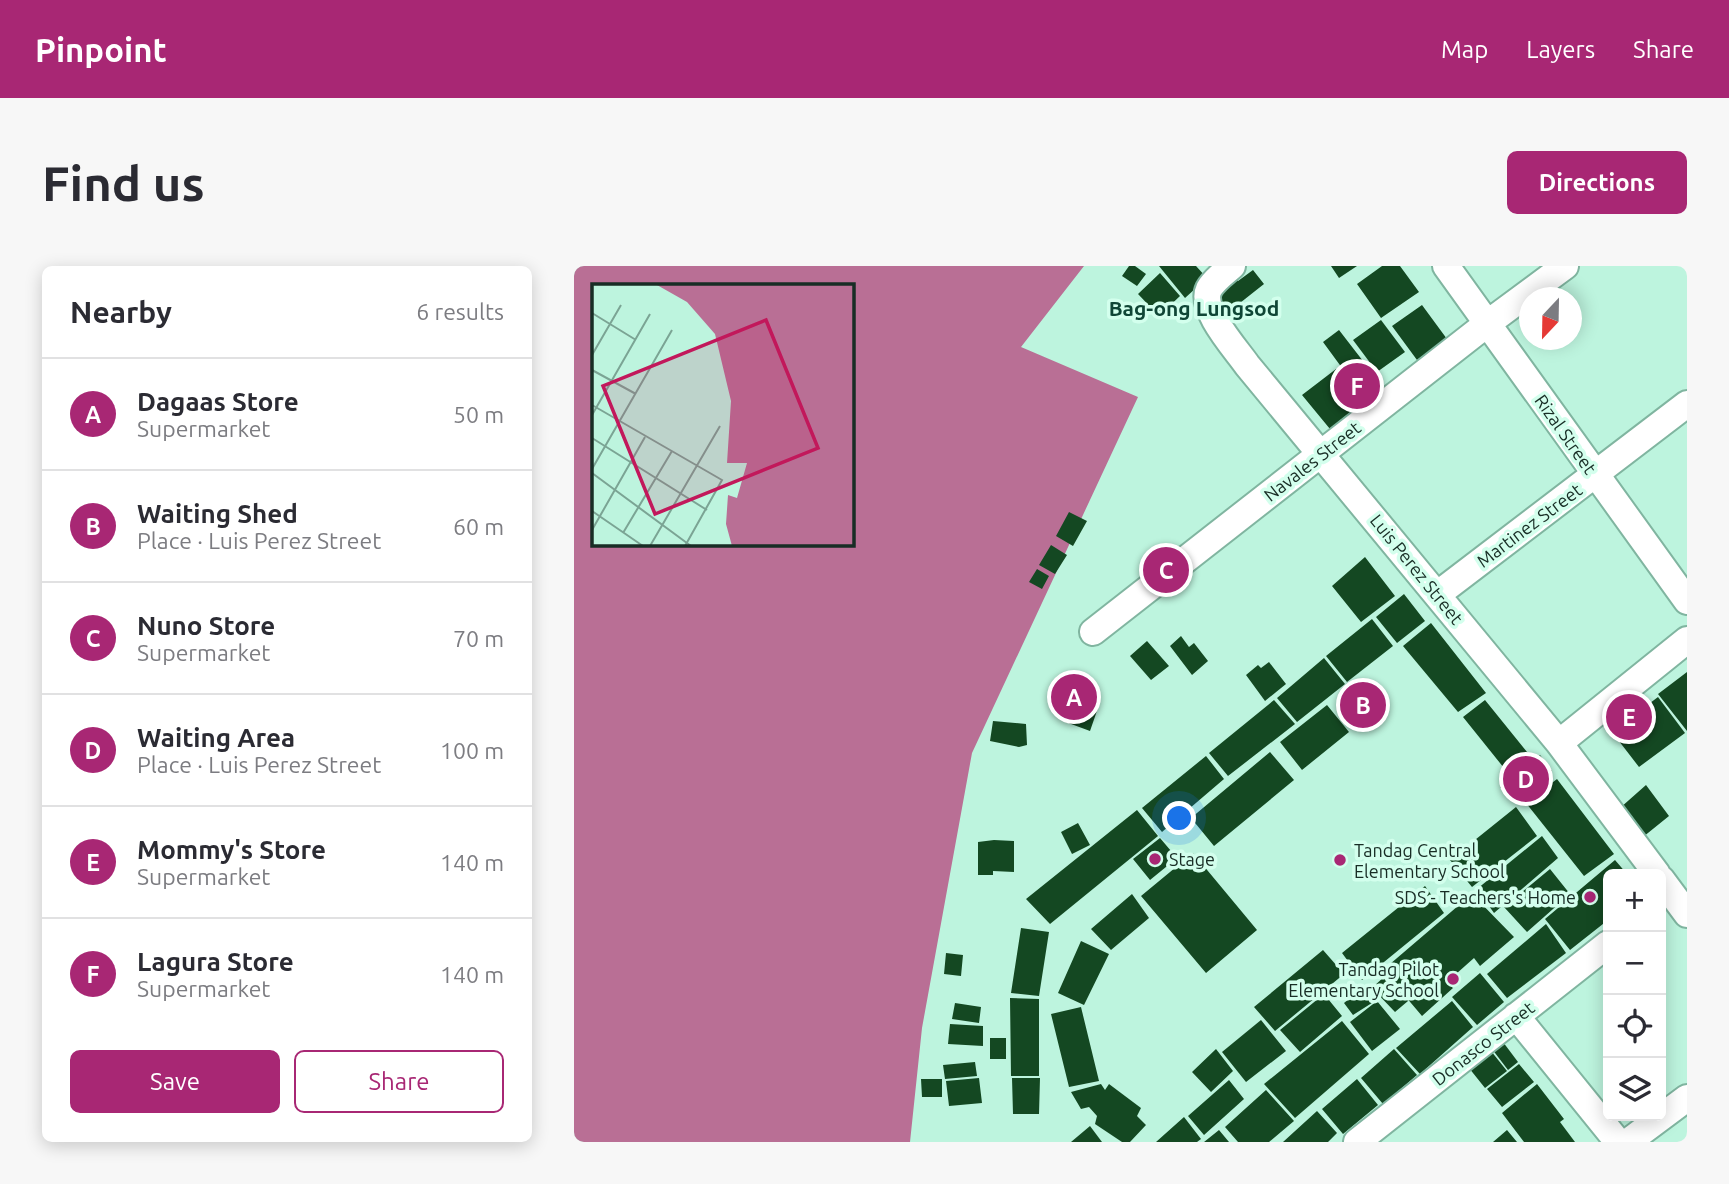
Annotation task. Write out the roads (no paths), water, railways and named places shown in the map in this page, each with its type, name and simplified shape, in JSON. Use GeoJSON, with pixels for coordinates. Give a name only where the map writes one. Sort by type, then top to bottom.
{"type":"FeatureCollection","features":[{"type":"Feature","properties":{"kind":"street","name":"Luis Perez Street"},"geometry":{"type":"LineString","coordinates":[[1232,266],[1210,287],[1207,295],[1208,308],[1247,365],[1559,743],[1671,891]]}},
{"type":"Feature","properties":{"kind":"street","name":"Rizal Street"},"geometry":{"type":"LineString","coordinates":[[1446,266],[1687,601]]}},
{"type":"Feature","properties":{"kind":"street","name":"Navales Street"},"geometry":{"type":"LineString","coordinates":[[1093,632],[1488,323],[1565,266]]}},
{"type":"Feature","properties":{"kind":"street","name":"Martinez Street"},"geometry":{"type":"LineString","coordinates":[[1438,594],[1687,404]]}},
{"type":"Feature","properties":{"kind":"street"},"geometry":{"type":"LineString","coordinates":[[1559,743],[1687,640]]}},
{"type":"Feature","properties":{"kind":"street","name":"Donasco Street"},"geometry":{"type":"LineString","coordinates":[[1357,1142],[1603,948]]}},
{"type":"Feature","properties":{"kind":"street"},"geometry":{"type":"LineString","coordinates":[[1516,1016],[1618,1142]]}},
{"type":"Feature","properties":{"kind":"street"},"geometry":{"type":"LineString","coordinates":[[1628,1142],[1687,1098]]}},
{"type":"Feature","properties":{"kind":"place","name":"Lagura Store"},"geometry":{"type":"Point","coordinates":[1357,386]}},
{"type":"Feature","properties":{"kind":"place","name":"Nuno Store"},"geometry":{"type":"Point","coordinates":[1166,570]}},
{"type":"Feature","properties":{"kind":"place","name":"Dagaas Store"},"geometry":{"type":"Point","coordinates":[1074,697]}},
{"type":"Feature","properties":{"kind":"place","name":"Waiting Shed"},"geometry":{"type":"Point","coordinates":[1363,705]}},
{"type":"Feature","properties":{"kind":"place","name":"Mommy's Store"},"geometry":{"type":"Point","coordinates":[1629,717]}},
{"type":"Feature","properties":{"kind":"place","name":"Waiting Area"},"geometry":{"type":"Point","coordinates":[1526,779]}},
{"type":"Feature","properties":{"kind":"place","name":"Stage"},"geometry":{"type":"Point","coordinates":[1155,859]}},
{"type":"Feature","properties":{"kind":"place","name":"Tandag Central Elementary School"},"geometry":{"type":"Point","coordinates":[1340,860]}},
{"type":"Feature","properties":{"kind":"place","name":"SDS - Teachers's Home"},"geometry":{"type":"Point","coordinates":[1590,897]}},
{"type":"Feature","properties":{"kind":"place","name":"Tandag Pilot Elementary School"},"geometry":{"type":"Point","coordinates":[1453,979]}},
{"type":"Feature","properties":{"kind":"district","name":"Bag-ong Lungsod"},"geometry":{"type":"Point","coordinates":[1194,308]}}]}
